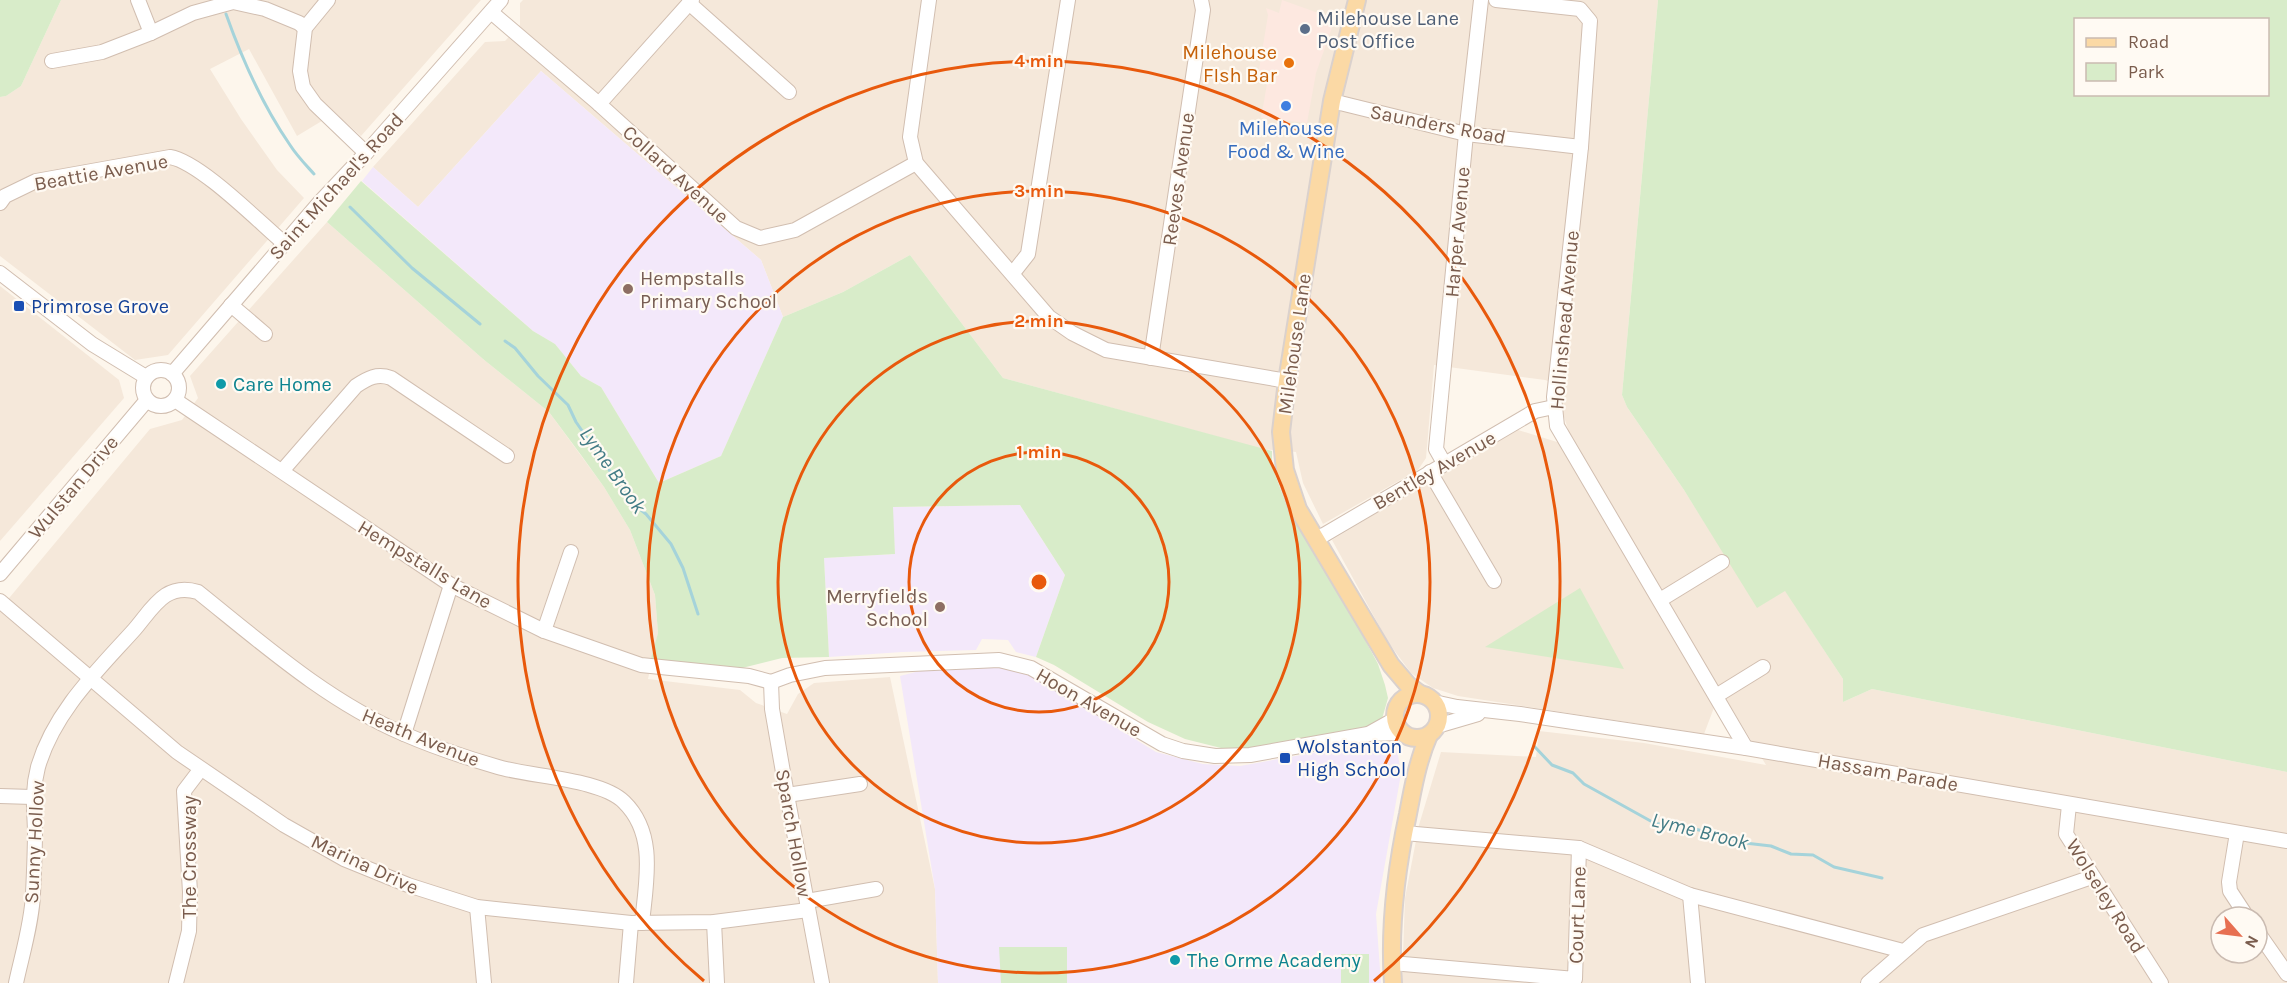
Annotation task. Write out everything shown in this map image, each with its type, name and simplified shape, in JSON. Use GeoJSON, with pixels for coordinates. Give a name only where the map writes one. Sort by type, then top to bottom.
{"type":"FeatureCollection","features":[{"type":"Feature","properties":{"kind":"main road","name":"Milehouse Lane"},"geometry":{"type":"LineString","coordinates":[[1357,0],[1332,101],[1287,381],[1281,432],[1285,470],[1298,509],[1391,665],[1408,685],[1427,698]]}},
{"type":"Feature","properties":{"kind":"main road","name":"Milehouse Lane"},"geometry":{"type":"LineString","coordinates":[[1391,665],[1398,693],[1401,724],[1412,748],[1414,785]]}},
{"type":"Feature","properties":{"kind":"main road"},"geometry":{"type":"LineString","coordinates":[[1408,696],[1427,698],[1439,713],[1433,730],[1417,739],[1401,724],[1408,696]]}},
{"type":"Feature","properties":{"kind":"main road","name":"Milehouse Lane"},"geometry":{"type":"LineString","coordinates":[[1393,983],[1393,905],[1404,833],[1414,785],[1433,730]]}},
{"type":"Feature","properties":{"kind":"street"},"geometry":{"type":"LineString","coordinates":[[138,0],[151,33]]}},
{"type":"Feature","properties":{"kind":"street"},"geometry":{"type":"LineString","coordinates":[[328,0],[305,28],[300,71],[303,87],[315,104],[366,153]]}},
{"type":"Feature","properties":{"kind":"street","name":"Saint Michael's Road"},"geometry":{"type":"LineString","coordinates":[[172,374],[501,0]]}},
{"type":"Feature","properties":{"kind":"street"},"geometry":{"type":"LineString","coordinates":[[928,0],[910,137],[916,163],[1049,317],[1072,333],[1106,350],[1287,381]]}},
{"type":"Feature","properties":{"kind":"street"},"geometry":{"type":"LineString","coordinates":[[1013,273],[1028,254],[1068,0]]}},
{"type":"Feature","properties":{"kind":"street","name":"Reeves Avenue"},"geometry":{"type":"LineString","coordinates":[[1151,358],[1203,10],[1201,0]]}},
{"type":"Feature","properties":{"kind":"street","name":"Harper Avenue"},"geometry":{"type":"LineString","coordinates":[[1444,463],[1436,449],[1481,0]]}},
{"type":"Feature","properties":{"kind":"street","name":"Hollinshead Avenue"},"geometry":{"type":"LineString","coordinates":[[1496,0],[1580,9],[1590,21],[1581,147],[1554,407],[1557,426],[1746,748]]}},
{"type":"Feature","properties":{"kind":"street"},"geometry":{"type":"LineString","coordinates":[[52,61],[102,52],[151,33],[193,13],[233,1],[265,9],[299,23],[305,28]]}},
{"type":"Feature","properties":{"kind":"street"},"geometry":{"type":"LineString","coordinates":[[598,104],[691,2],[789,92]]}},
{"type":"Feature","properties":{"kind":"street","name":"Collard Avenue"},"geometry":{"type":"LineString","coordinates":[[491,12],[736,228],[760,238],[795,231],[916,163]]}},
{"type":"Feature","properties":{"kind":"street","name":"Saunders Road"},"geometry":{"type":"LineString","coordinates":[[1332,101],[1466,134],[1581,147]]}},
{"type":"Feature","properties":{"kind":"street","name":"Beattie Avenue"},"geometry":{"type":"LineString","coordinates":[[0,203],[5,196],[36,181],[170,157],[181,159],[204,174],[285,244]]}},
{"type":"Feature","properties":{"kind":"street"},"geometry":{"type":"LineString","coordinates":[[0,273],[92,344],[146,377]]}},
{"type":"Feature","properties":{"kind":"street"},"geometry":{"type":"LineString","coordinates":[[231,305],[265,334]]}},
{"type":"Feature","properties":{"kind":"street"},"geometry":{"type":"LineString","coordinates":[[160,370],[172,374],[179,387],[175,400],[162,407],[152,404],[147,400],[142,388],[146,377],[160,370]]}},
{"type":"Feature","properties":{"kind":"street"},"geometry":{"type":"LineString","coordinates":[[282,471],[356,386],[381,374],[391,378],[507,456]]}},
{"type":"Feature","properties":{"kind":"street","name":"Wulstan Drive"},"geometry":{"type":"LineString","coordinates":[[0,574],[147,400]]}},
{"type":"Feature","properties":{"kind":"street","name":"Hempstalls Lane"},"geometry":{"type":"LineString","coordinates":[[175,400],[451,585],[544,631],[641,665],[749,676],[771,682]]}},
{"type":"Feature","properties":{"kind":"street","name":"Bentley Avenue"},"geometry":{"type":"LineString","coordinates":[[1317,539],[1535,411],[1554,407]]}},
{"type":"Feature","properties":{"kind":"street"},"geometry":{"type":"LineString","coordinates":[[1430,472],[1494,581]]}},
{"type":"Feature","properties":{"kind":"street"},"geometry":{"type":"LineString","coordinates":[[544,631],[571,552]]}},
{"type":"Feature","properties":{"kind":"street"},"geometry":{"type":"LineString","coordinates":[[1660,600],[1722,562]]}},
{"type":"Feature","properties":{"kind":"street"},"geometry":{"type":"LineString","coordinates":[[404,734],[451,585]]}},
{"type":"Feature","properties":{"kind":"street","name":"Heath Avenue"},"geometry":{"type":"LineString","coordinates":[[91,678],[168,592],[188,589],[198,592],[269,649],[353,709],[404,734],[497,767],[532,776],[597,786],[611,793],[624,802],[639,821],[647,844],[647,865],[626,983]]}},
{"type":"Feature","properties":{"kind":"street","name":"Marina Drive"},"geometry":{"type":"LineString","coordinates":[[0,601],[177,752],[200,770],[284,825],[344,859],[408,885],[477,908],[637,923],[714,922],[807,906],[876,889]]}},
{"type":"Feature","properties":{"kind":"street","name":"Hoon Avenue"},"geometry":{"type":"LineString","coordinates":[[771,682],[790,675],[825,668],[999,660],[1031,668],[1162,744],[1215,756],[1250,755],[1368,734],[1401,724]]}},
{"type":"Feature","properties":{"kind":"street"},"geometry":{"type":"LineString","coordinates":[[1716,696],[1763,667]]}},
{"type":"Feature","properties":{"kind":"street","name":"Sunny Hollow"},"geometry":{"type":"LineString","coordinates":[[16,983],[33,897],[32,797],[38,766],[48,741],[65,711],[91,678]]}},
{"type":"Feature","properties":{"kind":"street","name":"Sparch Hollow"},"geometry":{"type":"LineString","coordinates":[[771,682],[772,709],[822,983]]}},
{"type":"Feature","properties":{"kind":"street","name":"Hassam Parade"},"geometry":{"type":"LineString","coordinates":[[1427,698],[1489,711],[1746,748],[2287,841]]}},
{"type":"Feature","properties":{"kind":"street","name":"Hassam Parade"},"geometry":{"type":"LineString","coordinates":[[1433,730],[1459,718],[1489,711]]}},
{"type":"Feature","properties":{"kind":"street","name":"The Crossway"},"geometry":{"type":"LineString","coordinates":[[176,983],[189,932],[190,891],[184,791],[200,770]]}},
{"type":"Feature","properties":{"kind":"street"},"geometry":{"type":"LineString","coordinates":[[787,795],[860,784]]}},
{"type":"Feature","properties":{"kind":"street"},"geometry":{"type":"LineString","coordinates":[[0,796],[32,797]]}},
{"type":"Feature","properties":{"kind":"street","name":"Wolseley Road"},"geometry":{"type":"LineString","coordinates":[[2069,805],[2066,834],[2160,983]]}},
{"type":"Feature","properties":{"kind":"street"},"geometry":{"type":"LineString","coordinates":[[1404,833],[1579,848],[1690,895],[1903,951]]}},
{"type":"Feature","properties":{"kind":"street"},"geometry":{"type":"LineString","coordinates":[[2236,833],[2229,882],[2230,891],[2239,905]]}},
{"type":"Feature","properties":{"kind":"street","name":"Court Lane"},"geometry":{"type":"LineString","coordinates":[[1392,963],[1575,979],[1579,848]]}},
{"type":"Feature","properties":{"kind":"street"},"geometry":{"type":"LineString","coordinates":[[1868,983],[1923,934],[2092,877]]}},
{"type":"Feature","properties":{"kind":"street"},"geometry":{"type":"LineString","coordinates":[[1690,895],[1698,983]]}},
{"type":"Feature","properties":{"kind":"street"},"geometry":{"type":"LineString","coordinates":[[477,908],[484,983]]}},
{"type":"Feature","properties":{"kind":"street"},"geometry":{"type":"LineString","coordinates":[[714,922],[717,983]]}},
{"type":"Feature","properties":{"kind":"street"},"geometry":{"type":"LineString","coordinates":[[2269,948],[2287,974]]}},
{"type":"Feature","properties":{"kind":"shaded area"},"geometry":{"type":"Polygon","coordinates":[[[61,0],[481,0],[361,136],[335,113],[297,136],[249,49],[210,69],[241,119],[277,170],[304,198],[168,355],[135,360],[0,256],[0,97],[6,96],[21,86],[61,0]]]}},
{"type":"Feature","properties":{"kind":"shaded area"},"geometry":{"type":"Polygon","coordinates":[[[523,0],[1658,0],[1622,395],[1627,407],[1684,490],[1758,607],[1785,590],[1843,679],[1843,702],[1872,689],[2287,772],[2287,983],[1402,983],[1405,898],[1419,825],[1441,752],[1536,757],[1539,731],[1644,743],[1766,765],[1726,699],[1715,705],[1704,734],[1458,696],[1433,688],[1411,673],[1388,642],[1332,540],[1515,429],[1557,442],[1569,432],[1561,408],[1566,387],[1545,380],[1434,365],[1426,458],[1418,470],[1323,524],[1303,483],[1296,452],[1262,449],[1003,378],[910,255],[843,292],[783,317],[761,260],[541,71],[418,207],[373,167],[485,42],[505,41],[520,25],[520,3],[523,0]]]}},
{"type":"Feature","properties":{"kind":"shaded area"},"geometry":{"type":"Polygon","coordinates":[[[1282,0],[1335,19],[1316,73],[1307,123],[1261,118],[1269,73],[1259,70],[1268,15],[1266,8],[1279,13],[1282,0]]]}},
{"type":"Feature","properties":{"kind":"shaded area","name":"Hempstalls Primary School"},"geometry":{"type":"Polygon","coordinates":[[[541,71],[761,260],[783,317],[721,456],[659,483],[601,387],[581,376],[555,344],[533,331],[362,181],[373,167],[418,207],[541,71]]]}},
{"type":"Feature","properties":{"kind":"shaded area"},"geometry":{"type":"Polygon","coordinates":[[[327,222],[483,359],[549,412],[604,487],[630,530],[655,595],[658,633],[648,679],[740,690],[756,703],[787,714],[798,694],[814,683],[890,677],[935,889],[938,983],[0,983],[0,609],[150,429],[182,420],[198,398],[190,376],[327,222]]]}},
{"type":"Feature","properties":{"kind":"shaded area"},"geometry":{"type":"Polygon","coordinates":[[[0,286],[119,380],[124,398],[0,541],[0,286]]]}},
{"type":"Feature","properties":{"kind":"shaded area","name":"Merryfields School"},"geometry":{"type":"Polygon","coordinates":[[[1020,505],[1065,575],[1036,657],[1016,652],[1008,640],[982,639],[976,650],[829,657],[824,558],[895,554],[892,507],[1020,505]]]}},
{"type":"Feature","properties":{"kind":"shaded area","name":"The Orme Academy"},"geometry":{"type":"Polygon","coordinates":[[[1020,665],[1054,689],[1156,752],[1203,764],[1240,766],[1318,752],[1396,742],[1401,774],[1376,914],[1381,983],[938,983],[935,889],[900,676],[935,667],[1020,665]]]}},
{"type":"Feature","properties":{"kind":"green space"},"geometry":{"type":"Polygon","coordinates":[[[0,0],[61,0],[21,86],[6,96],[0,97],[0,0]]]}},
{"type":"Feature","properties":{"kind":"green space"},"geometry":{"type":"Polygon","coordinates":[[[1658,0],[2287,0],[2287,772],[1872,689],[1843,702],[1843,679],[1785,591],[1757,608],[1684,490],[1627,407],[1622,395],[1658,0]]]}},
{"type":"Feature","properties":{"kind":"green space"},"geometry":{"type":"Polygon","coordinates":[[[361,181],[533,331],[555,344],[581,376],[601,387],[659,483],[721,456],[783,317],[843,292],[910,255],[1003,378],[1272,451],[1272,466],[1286,504],[1344,601],[1378,664],[1388,698],[1382,719],[1368,729],[1260,749],[1221,748],[1185,739],[1148,722],[1054,665],[1036,657],[1065,575],[1020,505],[893,507],[895,554],[824,558],[829,657],[782,658],[742,668],[650,662],[658,633],[655,595],[630,530],[604,487],[549,412],[483,359],[327,222],[361,181]]]}},
{"type":"Feature","properties":{"kind":"green space"},"geometry":{"type":"Polygon","coordinates":[[[1580,588],[1624,669],[1485,647],[1580,588]]]}},
{"type":"Feature","properties":{"kind":"green space"},"geometry":{"type":"Polygon","coordinates":[[[999,947],[1067,947],[1067,983],[1001,983],[999,947]]]}},
{"type":"Feature","properties":{"kind":"green space"},"geometry":{"type":"Polygon","coordinates":[[[1341,954],[1369,954],[1369,983],[1341,983],[1341,954]]]}},
{"type":"Feature","properties":{"kind":"waterway"},"geometry":{"type":"LineString","coordinates":[[226,14],[262,98],[280,130],[314,174]]}},
{"type":"Feature","properties":{"kind":"waterway","name":"Lyme Brook"},"geometry":{"type":"LineString","coordinates":[[350,207],[412,268],[480,324]]}},
{"type":"Feature","properties":{"kind":"waterway","name":"Lyme Brook"},"geometry":{"type":"LineString","coordinates":[[505,341],[515,348],[538,376],[568,405],[576,422],[632,503],[646,514],[671,544],[683,568],[698,614]]}},
{"type":"Feature","properties":{"kind":"waterway","name":"Lyme Brook"},"geometry":{"type":"LineString","coordinates":[[1534,746],[1552,765],[1573,773],[1584,784],[1656,824],[1674,823],[1745,843],[1771,846],[1791,854],[1813,855],[1834,867],[1882,878]]}},
{"type":"Feature","properties":{"kind":"place","name":"Milehouse Lane Post Office"},"geometry":{"type":"Point","coordinates":[1305,29]}},
{"type":"Feature","properties":{"kind":"place","name":"Milehouse FIsh Bar"},"geometry":{"type":"Point","coordinates":[1289,63]}},
{"type":"Feature","properties":{"kind":"place","name":"Milehouse Food & Wine"},"geometry":{"type":"Point","coordinates":[1286,106]}},
{"type":"Feature","properties":{"kind":"place","name":"Hempstalls Primary School"},"geometry":{"type":"Point","coordinates":[628,289]}},
{"type":"Feature","properties":{"kind":"place","name":"Primrose Grove"},"geometry":{"type":"Point","coordinates":[19,306]}},
{"type":"Feature","properties":{"kind":"place","name":"Care Home"},"geometry":{"type":"Point","coordinates":[221,384]}},
{"type":"Feature","properties":{"kind":"place","name":"Merryfields School"},"geometry":{"type":"Point","coordinates":[940,607]}},
{"type":"Feature","properties":{"kind":"place","name":"Wolstanton High School"},"geometry":{"type":"Point","coordinates":[1285,758]}},
{"type":"Feature","properties":{"kind":"place","name":"The Orme Academy"},"geometry":{"type":"Point","coordinates":[1175,960]}}]}
